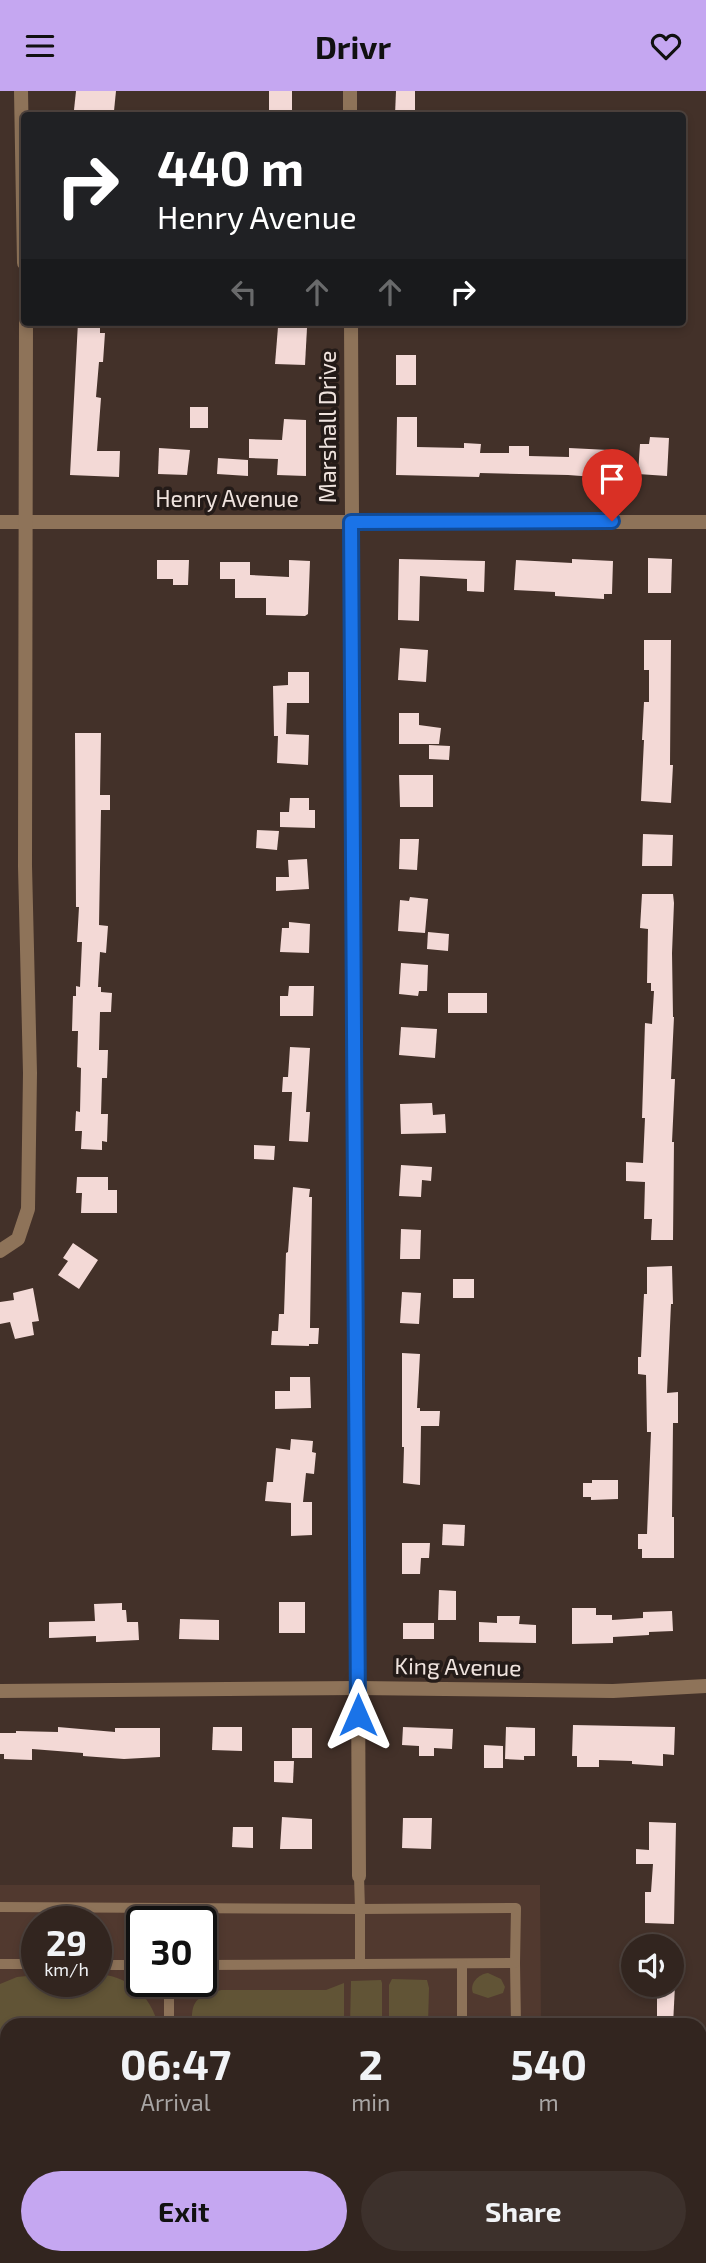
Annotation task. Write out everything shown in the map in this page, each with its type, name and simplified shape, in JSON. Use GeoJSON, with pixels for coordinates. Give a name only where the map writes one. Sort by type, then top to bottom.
{"type":"FeatureCollection","features":[{"type":"Feature","properties":{"kind":"street"},"geometry":{"type":"LineString","coordinates":[[22,91],[22,112]]}},
{"type":"Feature","properties":{"kind":"street"},"geometry":{"type":"LineString","coordinates":[[350,91],[350,112]]}},
{"type":"Feature","properties":{"kind":"street"},"geometry":{"type":"LineString","coordinates":[[0,1251],[18,1239],[28,1209],[30,1073],[25,866],[27,684],[24,521],[26,326]]}},
{"type":"Feature","properties":{"kind":"street","name":"Marshall Drive"},"geometry":{"type":"LineString","coordinates":[[351,326],[359,1876]]}},
{"type":"Feature","properties":{"kind":"street","name":"Henry Avenue"},"geometry":{"type":"LineString","coordinates":[[0,522],[706,521]]}},
{"type":"Feature","properties":{"kind":"street","name":"King Avenue"},"geometry":{"type":"LineString","coordinates":[[0,1691],[358,1688],[612,1691],[706,1686]]}},
{"type":"Feature","properties":{"kind":"lane"},"geometry":{"type":"LineString","coordinates":[[359,1876],[360,1963]]}},
{"type":"Feature","properties":{"kind":"lane"},"geometry":{"type":"LineString","coordinates":[[0,1907],[516,1908],[516,2018]]}},
{"type":"Feature","properties":{"kind":"lane"},"geometry":{"type":"LineString","coordinates":[[217,1965],[516,1963]]}},
{"type":"Feature","properties":{"kind":"lane"},"geometry":{"type":"LineString","coordinates":[[0,1964],[21,1964]]}},
{"type":"Feature","properties":{"kind":"lane"},"geometry":{"type":"LineString","coordinates":[[462,1964],[462,2018]]}},
{"type":"Feature","properties":{"kind":"lane"},"geometry":{"type":"LineString","coordinates":[[169,1997],[169,2018]]}},
{"type":"Feature","properties":{"kind":"shaded area"},"geometry":{"type":"Polygon","coordinates":[[[0,1885],[540,1885],[541,2018],[0,2018],[0,1885]]]}},
{"type":"Feature","properties":{"kind":"shaded area"},"geometry":{"type":"Polygon","coordinates":[[[488,1973],[501,1979],[505,1987],[503,1993],[488,1998],[473,1993],[472,1986],[476,1980],[488,1973]]]}},
{"type":"Feature","properties":{"kind":"shaded area"},"geometry":{"type":"Polygon","coordinates":[[[112,1976],[118,1978],[126,1982],[126,1997],[144,1997],[156,2018],[0,2018],[0,1984],[21,1977],[21,1997],[112,1997],[112,1976]]]}},
{"type":"Feature","properties":{"kind":"shaded area"},"geometry":{"type":"Polygon","coordinates":[[[392,1979],[427,1980],[428,2018],[389,2018],[389,1985],[392,1979]]]}},
{"type":"Feature","properties":{"kind":"shaded area"},"geometry":{"type":"Polygon","coordinates":[[[381,1980],[382,2018],[350,2018],[351,1981],[381,1980]]]}},
{"type":"Feature","properties":{"kind":"shaded area"},"geometry":{"type":"Polygon","coordinates":[[[344,1983],[344,2018],[192,2018],[197,2000],[201,1997],[217,1997],[217,1991],[326,1990],[344,1983]]]}},
{"type":"Feature","properties":{"kind":"building"},"geometry":{"type":"Polygon","coordinates":[[[76,91],[116,91],[114,111],[74,110],[76,91]]]}},
{"type":"Feature","properties":{"kind":"building"},"geometry":{"type":"Polygon","coordinates":[[[269,91],[292,91],[292,112],[269,111],[269,91]]]}},
{"type":"Feature","properties":{"kind":"building"},"geometry":{"type":"Polygon","coordinates":[[[396,91],[415,91],[415,112],[395,112],[396,91]]]}},
{"type":"Feature","properties":{"kind":"building"},"geometry":{"type":"Polygon","coordinates":[[[78,326],[100,326],[100,333],[105,333],[96,397],[101,398],[97,451],[120,451],[119,477],[70,475],[78,326]]]}},
{"type":"Feature","properties":{"kind":"building"},"geometry":{"type":"Polygon","coordinates":[[[278,327],[307,328],[305,365],[275,364],[278,327]]]}},
{"type":"Feature","properties":{"kind":"building"},"geometry":{"type":"Polygon","coordinates":[[[396,355],[416,355],[416,385],[396,385],[396,355]]]}},
{"type":"Feature","properties":{"kind":"building"},"geometry":{"type":"Polygon","coordinates":[[[190,407],[208,407],[208,428],[190,428],[190,407]]]}},
{"type":"Feature","properties":{"kind":"building"},"geometry":{"type":"Polygon","coordinates":[[[397,417],[417,417],[417,447],[464,448],[464,443],[481,444],[480,453],[509,453],[509,446],[529,446],[529,456],[569,457],[569,448],[609,450],[608,478],[480,473],[479,477],[396,475],[397,417]]]}},
{"type":"Feature","properties":{"kind":"building"},"geometry":{"type":"Polygon","coordinates":[[[284,419],[306,420],[306,476],[277,475],[278,459],[249,458],[249,439],[282,440],[284,419]]]}},
{"type":"Feature","properties":{"kind":"building"},"geometry":{"type":"Polygon","coordinates":[[[650,437],[669,438],[667,476],[638,474],[640,444],[649,444],[650,437]]]}},
{"type":"Feature","properties":{"kind":"building"},"geometry":{"type":"Polygon","coordinates":[[[159,448],[190,450],[187,475],[158,474],[159,448]]]}},
{"type":"Feature","properties":{"kind":"building"},"geometry":{"type":"Polygon","coordinates":[[[218,458],[248,460],[248,476],[217,474],[218,458]]]}},
{"type":"Feature","properties":{"kind":"building"},"geometry":{"type":"Polygon","coordinates":[[[648,558],[672,559],[671,593],[648,593],[648,558]]]}},
{"type":"Feature","properties":{"kind":"building"},"geometry":{"type":"Polygon","coordinates":[[[399,559],[485,561],[484,592],[467,591],[467,579],[420,576],[419,621],[398,620],[399,559]]]}},
{"type":"Feature","properties":{"kind":"building"},"geometry":{"type":"Polygon","coordinates":[[[572,559],[613,561],[612,594],[604,594],[604,599],[514,590],[516,560],[572,563],[572,559]]]}},
{"type":"Feature","properties":{"kind":"building"},"geometry":{"type":"Polygon","coordinates":[[[157,560],[189,560],[188,585],[173,585],[173,579],[157,579],[157,560]]]}},
{"type":"Feature","properties":{"kind":"building"},"geometry":{"type":"Polygon","coordinates":[[[289,560],[310,561],[308,614],[305,616],[266,615],[266,598],[235,598],[235,579],[220,579],[220,562],[250,562],[250,575],[289,577],[289,560]]]}},
{"type":"Feature","properties":{"kind":"building"},"geometry":{"type":"Polygon","coordinates":[[[644,640],[671,640],[671,803],[641,801],[644,702],[649,702],[649,670],[644,670],[644,640]]]}},
{"type":"Feature","properties":{"kind":"building"},"geometry":{"type":"Polygon","coordinates":[[[400,648],[428,650],[426,682],[398,680],[400,648]]]}},
{"type":"Feature","properties":{"kind":"building"},"geometry":{"type":"Polygon","coordinates":[[[288,672],[309,672],[309,703],[287,703],[286,734],[309,735],[308,765],[277,763],[278,736],[274,736],[273,686],[288,685],[288,672]]]}},
{"type":"Feature","properties":{"kind":"building"},"geometry":{"type":"Polygon","coordinates":[[[399,713],[419,713],[419,725],[441,728],[439,744],[399,744],[399,713]]]}},
{"type":"Feature","properties":{"kind":"building"},"geometry":{"type":"Polygon","coordinates":[[[75,733],[101,733],[100,795],[110,795],[110,810],[101,810],[99,925],[108,926],[106,953],[100,952],[98,987],[101,987],[101,992],[112,993],[111,1012],[100,1012],[99,1050],[108,1050],[107,1078],[102,1078],[101,1114],[108,1114],[107,1142],[102,1141],[102,1150],[81,1149],[82,1131],[75,1131],[76,1111],[80,1112],[81,1068],[77,1067],[78,1031],[72,1031],[73,996],[76,996],[76,986],[80,987],[82,942],[77,942],[79,907],[76,907],[75,733]]]}},
{"type":"Feature","properties":{"kind":"building"},"geometry":{"type":"Polygon","coordinates":[[[429,745],[450,746],[449,760],[429,759],[429,745]]]}},
{"type":"Feature","properties":{"kind":"building"},"geometry":{"type":"Polygon","coordinates":[[[399,775],[433,775],[433,807],[400,807],[399,775]]]}},
{"type":"Feature","properties":{"kind":"building"},"geometry":{"type":"Polygon","coordinates":[[[290,798],[309,798],[309,810],[315,810],[315,828],[280,827],[280,812],[289,812],[290,798]]]}},
{"type":"Feature","properties":{"kind":"building"},"geometry":{"type":"Polygon","coordinates":[[[257,830],[279,831],[277,850],[256,848],[257,830]]]}},
{"type":"Feature","properties":{"kind":"building"},"geometry":{"type":"Polygon","coordinates":[[[643,834],[673,835],[672,866],[642,866],[643,834]]]}},
{"type":"Feature","properties":{"kind":"building"},"geometry":{"type":"Polygon","coordinates":[[[400,839],[419,839],[417,870],[399,869],[400,839]]]}},
{"type":"Feature","properties":{"kind":"building"},"geometry":{"type":"Polygon","coordinates":[[[307,859],[309,889],[276,891],[276,877],[289,877],[288,860],[307,859]]]}},
{"type":"Feature","properties":{"kind":"building"},"geometry":{"type":"Polygon","coordinates":[[[642,894],[673,894],[674,903],[671,1079],[675,1079],[672,1142],[673,1240],[651,1240],[652,1219],[644,1219],[645,1182],[626,1181],[626,1162],[643,1163],[645,1023],[652,1024],[654,991],[651,991],[651,983],[647,983],[648,929],[640,928],[642,894]]]}},
{"type":"Feature","properties":{"kind":"building"},"geometry":{"type":"Polygon","coordinates":[[[410,897],[428,899],[425,933],[398,931],[400,900],[409,901],[410,897]]]}},
{"type":"Feature","properties":{"kind":"building"},"geometry":{"type":"Polygon","coordinates":[[[289,922],[310,924],[309,953],[280,952],[282,928],[289,928],[289,922]]]}},
{"type":"Feature","properties":{"kind":"building"},"geometry":{"type":"Polygon","coordinates":[[[428,932],[449,934],[448,951],[427,949],[428,932]]]}},
{"type":"Feature","properties":{"kind":"building"},"geometry":{"type":"Polygon","coordinates":[[[401,963],[428,965],[427,991],[419,991],[418,996],[399,994],[401,963]]]}},
{"type":"Feature","properties":{"kind":"building"},"geometry":{"type":"Polygon","coordinates":[[[289,986],[314,986],[313,1016],[280,1016],[280,996],[288,996],[289,986]]]}},
{"type":"Feature","properties":{"kind":"building"},"geometry":{"type":"Polygon","coordinates":[[[448,993],[487,993],[487,1013],[448,1013],[448,993]]]}},
{"type":"Feature","properties":{"kind":"building"},"geometry":{"type":"Polygon","coordinates":[[[401,1027],[437,1029],[435,1058],[399,1055],[401,1027]]]}},
{"type":"Feature","properties":{"kind":"building"},"geometry":{"type":"Polygon","coordinates":[[[290,1047],[310,1048],[306,1112],[310,1112],[308,1142],[289,1141],[292,1092],[282,1092],[283,1077],[288,1077],[290,1047]]]}},
{"type":"Feature","properties":{"kind":"building"},"geometry":{"type":"Polygon","coordinates":[[[432,1103],[433,1115],[445,1114],[446,1133],[401,1134],[400,1104],[432,1103]]]}},
{"type":"Feature","properties":{"kind":"building"},"geometry":{"type":"Polygon","coordinates":[[[254,1145],[275,1146],[274,1160],[254,1159],[254,1145]]]}},
{"type":"Feature","properties":{"kind":"building"},"geometry":{"type":"Polygon","coordinates":[[[401,1165],[432,1167],[431,1181],[422,1180],[421,1197],[399,1196],[401,1165]]]}},
{"type":"Feature","properties":{"kind":"building"},"geometry":{"type":"Polygon","coordinates":[[[77,1177],[108,1177],[108,1190],[117,1190],[117,1213],[81,1213],[82,1193],[76,1193],[77,1177]]]}},
{"type":"Feature","properties":{"kind":"building"},"geometry":{"type":"Polygon","coordinates":[[[293,1187],[310,1189],[309,1197],[312,1197],[310,1328],[319,1328],[318,1344],[309,1346],[271,1345],[272,1331],[278,1331],[279,1314],[284,1314],[286,1253],[293,1187]]]}},
{"type":"Feature","properties":{"kind":"building"},"geometry":{"type":"Polygon","coordinates":[[[401,1229],[421,1230],[420,1259],[400,1259],[401,1229]]]}},
{"type":"Feature","properties":{"kind":"building"},"geometry":{"type":"Polygon","coordinates":[[[73,1243],[98,1260],[79,1289],[58,1275],[68,1261],[63,1258],[73,1243]]]}},
{"type":"Feature","properties":{"kind":"building"},"geometry":{"type":"Polygon","coordinates":[[[672,1266],[673,1304],[667,1393],[678,1392],[678,1423],[673,1423],[674,1558],[642,1558],[642,1549],[638,1549],[638,1534],[647,1534],[651,1432],[647,1432],[646,1375],[638,1374],[644,1294],[647,1294],[647,1267],[672,1266]]]}},
{"type":"Feature","properties":{"kind":"building"},"geometry":{"type":"Polygon","coordinates":[[[453,1279],[474,1279],[474,1298],[453,1298],[453,1279]]]}},
{"type":"Feature","properties":{"kind":"building"},"geometry":{"type":"Polygon","coordinates":[[[33,1288],[39,1321],[32,1322],[34,1335],[15,1339],[10,1322],[0,1324],[0,1302],[14,1300],[13,1293],[33,1288]]]}},
{"type":"Feature","properties":{"kind":"building"},"geometry":{"type":"Polygon","coordinates":[[[402,1292],[421,1293],[419,1324],[400,1323],[402,1292]]]}},
{"type":"Feature","properties":{"kind":"building"},"geometry":{"type":"Polygon","coordinates":[[[402,1353],[420,1354],[417,1408],[420,1408],[420,1411],[440,1411],[439,1426],[421,1426],[420,1485],[403,1483],[402,1353]]]}},
{"type":"Feature","properties":{"kind":"building"},"geometry":{"type":"Polygon","coordinates":[[[290,1377],[310,1377],[311,1408],[275,1409],[275,1391],[290,1391],[290,1377]]]}},
{"type":"Feature","properties":{"kind":"building"},"geometry":{"type":"Polygon","coordinates":[[[291,1439],[313,1441],[312,1452],[316,1453],[314,1474],[306,1473],[303,1502],[312,1502],[312,1535],[291,1536],[291,1503],[265,1501],[267,1482],[273,1482],[276,1448],[290,1450],[291,1439]]]}},
{"type":"Feature","properties":{"kind":"building"},"geometry":{"type":"Polygon","coordinates":[[[592,1480],[618,1480],[618,1499],[591,1500],[591,1497],[583,1497],[583,1483],[592,1483],[592,1480]]]}},
{"type":"Feature","properties":{"kind":"building"},"geometry":{"type":"Polygon","coordinates":[[[443,1524],[465,1525],[464,1546],[442,1545],[443,1524]]]}},
{"type":"Feature","properties":{"kind":"building"},"geometry":{"type":"Polygon","coordinates":[[[402,1543],[430,1543],[429,1558],[421,1558],[420,1574],[402,1574],[402,1543]]]}},
{"type":"Feature","properties":{"kind":"building"},"geometry":{"type":"Polygon","coordinates":[[[439,1590],[456,1591],[456,1620],[438,1620],[439,1590]]]}},
{"type":"Feature","properties":{"kind":"building"},"geometry":{"type":"Polygon","coordinates":[[[279,1602],[305,1602],[305,1633],[279,1633],[279,1602]]]}},
{"type":"Feature","properties":{"kind":"building"},"geometry":{"type":"Polygon","coordinates":[[[122,1603],[127,1622],[138,1622],[139,1640],[96,1642],[96,1636],[49,1638],[49,1622],[95,1621],[94,1604],[122,1603]]]}},
{"type":"Feature","properties":{"kind":"building"},"geometry":{"type":"Polygon","coordinates":[[[572,1608],[596,1608],[596,1615],[612,1615],[612,1620],[643,1618],[643,1612],[672,1611],[673,1631],[613,1637],[613,1643],[572,1644],[572,1608]]]}},
{"type":"Feature","properties":{"kind":"building"},"geometry":{"type":"Polygon","coordinates":[[[497,1616],[520,1616],[519,1624],[536,1625],[536,1643],[479,1642],[479,1622],[497,1623],[497,1616]]]}},
{"type":"Feature","properties":{"kind":"building"},"geometry":{"type":"Polygon","coordinates":[[[180,1619],[219,1620],[219,1640],[179,1639],[180,1619]]]}},
{"type":"Feature","properties":{"kind":"building"},"geometry":{"type":"Polygon","coordinates":[[[403,1623],[434,1623],[434,1639],[403,1639],[403,1623]]]}},
{"type":"Feature","properties":{"kind":"building"},"geometry":{"type":"Polygon","coordinates":[[[573,1725],[675,1727],[674,1755],[663,1754],[663,1766],[599,1760],[599,1767],[577,1767],[577,1756],[572,1756],[573,1725]]]}},
{"type":"Feature","properties":{"kind":"building"},"geometry":{"type":"Polygon","coordinates":[[[58,1727],[115,1732],[115,1728],[160,1728],[160,1757],[124,1759],[32,1749],[32,1760],[4,1759],[4,1754],[0,1754],[0,1733],[58,1732],[58,1727]]]}},
{"type":"Feature","properties":{"kind":"building"},"geometry":{"type":"Polygon","coordinates":[[[213,1727],[242,1727],[242,1751],[212,1750],[213,1727]]]}},
{"type":"Feature","properties":{"kind":"building"},"geometry":{"type":"Polygon","coordinates":[[[403,1727],[453,1729],[452,1749],[434,1748],[434,1756],[419,1756],[419,1746],[402,1745],[403,1727]]]}},
{"type":"Feature","properties":{"kind":"building"},"geometry":{"type":"Polygon","coordinates":[[[506,1727],[535,1728],[535,1756],[524,1756],[524,1760],[505,1759],[506,1727]]]}},
{"type":"Feature","properties":{"kind":"building"},"geometry":{"type":"Polygon","coordinates":[[[292,1728],[312,1728],[312,1758],[292,1758],[292,1728]]]}},
{"type":"Feature","properties":{"kind":"building"},"geometry":{"type":"Polygon","coordinates":[[[484,1745],[503,1746],[503,1768],[484,1768],[484,1745]]]}},
{"type":"Feature","properties":{"kind":"building"},"geometry":{"type":"Polygon","coordinates":[[[274,1761],[294,1761],[293,1783],[274,1782],[274,1761]]]}},
{"type":"Feature","properties":{"kind":"building"},"geometry":{"type":"Polygon","coordinates":[[[282,1817],[312,1819],[312,1849],[280,1849],[282,1817]]]}},
{"type":"Feature","properties":{"kind":"building"},"geometry":{"type":"Polygon","coordinates":[[[403,1818],[432,1818],[431,1849],[402,1848],[403,1818]]]}},
{"type":"Feature","properties":{"kind":"building"},"geometry":{"type":"Polygon","coordinates":[[[649,1822],[676,1823],[674,1924],[645,1923],[645,1892],[651,1892],[653,1864],[636,1864],[636,1849],[649,1850],[649,1822]]]}},
{"type":"Feature","properties":{"kind":"building"},"geometry":{"type":"Polygon","coordinates":[[[233,1827],[253,1827],[253,1848],[232,1847],[233,1827]]]}},
{"type":"Feature","properties":{"kind":"building"},"geometry":{"type":"Polygon","coordinates":[[[657,1997],[674,1997],[673,2018],[657,2018],[657,1997]]]}},
{"type":"Feature","properties":{"kind":"route"},"geometry":{"type":"LineString","coordinates":[[358,1715],[351,522],[612,521]]}}]}
